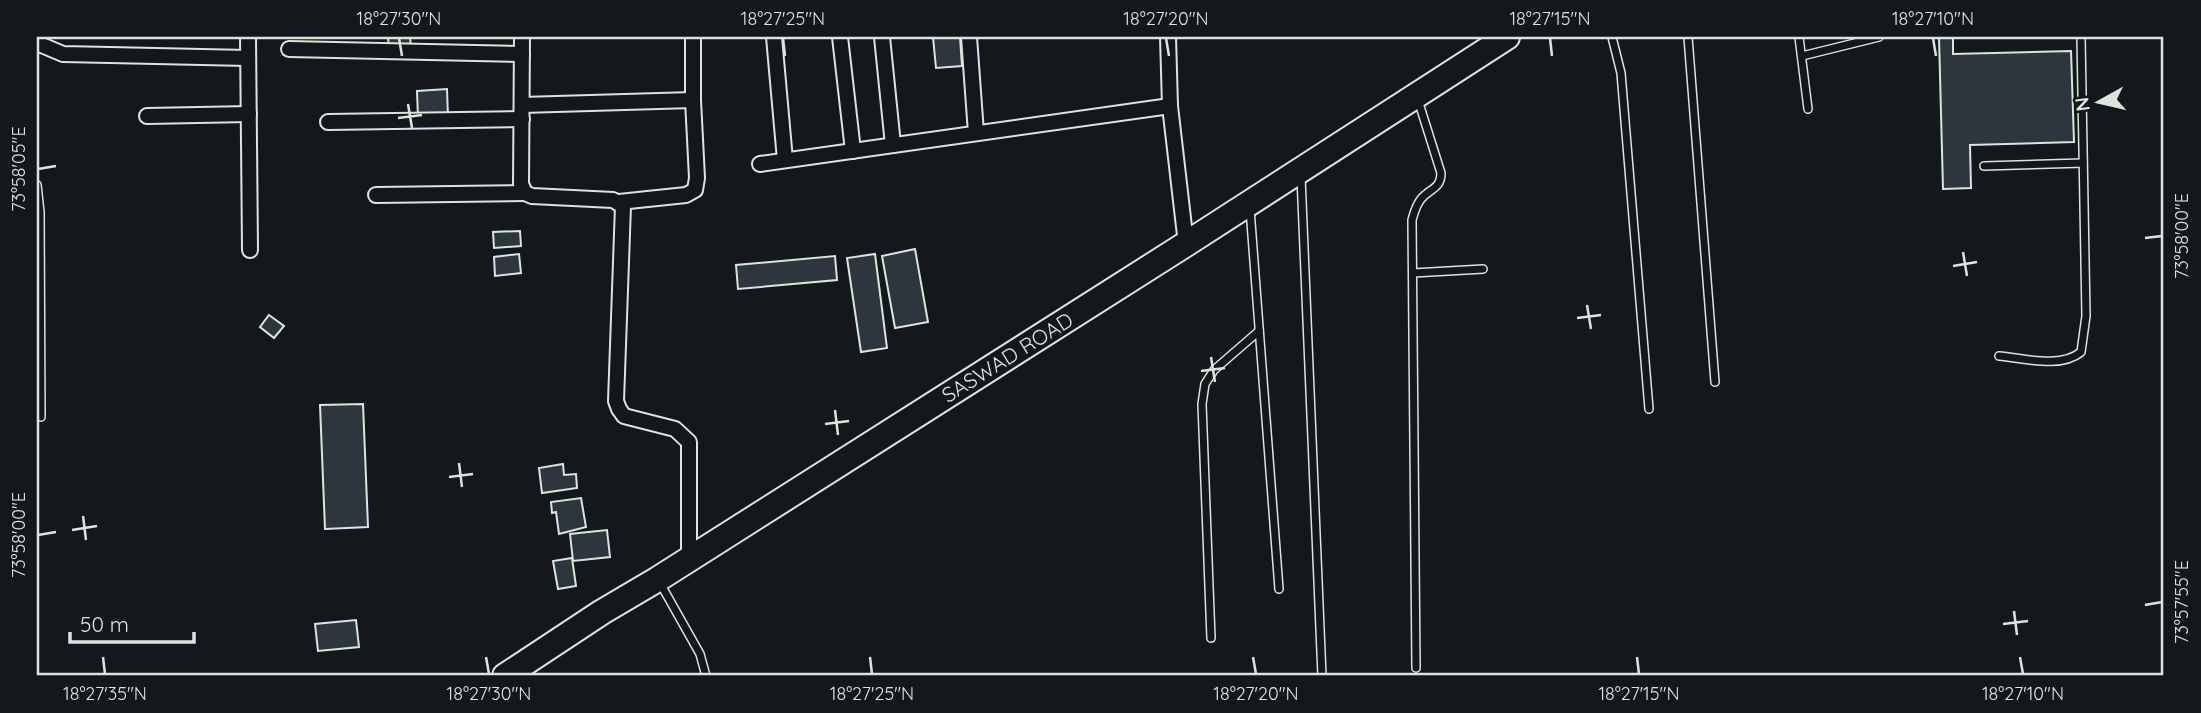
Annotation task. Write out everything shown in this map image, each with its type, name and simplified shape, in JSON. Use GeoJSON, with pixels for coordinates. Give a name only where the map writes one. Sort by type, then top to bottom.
{"type":"FeatureCollection","features":[{"type":"Feature","properties":{"kind":"highway","name":"SASWAD ROAD"},"geometry":{"type":"LineString","coordinates":[[506,676],[602,612],[1186,244],[1506,37]]}},
{"type":"Feature","properties":{"kind":"street"},"geometry":{"type":"LineString","coordinates":[[248,37],[250,250]]}},
{"type":"Feature","properties":{"kind":"street"},"geometry":{"type":"LineString","coordinates":[[522,37],[521,184],[525,193]]}},
{"type":"Feature","properties":{"kind":"street"},"geometry":{"type":"LineString","coordinates":[[376,195],[525,193],[532,196],[619,202],[686,195],[695,190],[697,178],[693,37]]}},
{"type":"Feature","properties":{"kind":"street"},"geometry":{"type":"LineString","coordinates":[[774,37],[785,160]]}},
{"type":"Feature","properties":{"kind":"street"},"geometry":{"type":"LineString","coordinates":[[841,37],[853,151]]}},
{"type":"Feature","properties":{"kind":"street"},"geometry":{"type":"LineString","coordinates":[[882,37],[893,145]]}},
{"type":"Feature","properties":{"kind":"street"},"geometry":{"type":"LineString","coordinates":[[969,37],[976,133]]}},
{"type":"Feature","properties":{"kind":"street"},"geometry":{"type":"LineString","coordinates":[[1168,37],[1170,106],[1186,244]]}},
{"type":"Feature","properties":{"kind":"street"},"geometry":{"type":"LineString","coordinates":[[37,43],[63,54],[248,58]]}},
{"type":"Feature","properties":{"kind":"street"},"geometry":{"type":"LineString","coordinates":[[289,49],[522,54]]}},
{"type":"Feature","properties":{"kind":"street"},"geometry":{"type":"LineString","coordinates":[[328,122],[693,100]]}},
{"type":"Feature","properties":{"kind":"street"},"geometry":{"type":"LineString","coordinates":[[760,164],[1170,106]]}},
{"type":"Feature","properties":{"kind":"street"},"geometry":{"type":"LineString","coordinates":[[147,116],[249,114]]}},
{"type":"Feature","properties":{"kind":"street"},"geometry":{"type":"LineString","coordinates":[[619,202],[624,219],[618,410],[624,416],[675,429],[689,442],[689,558]]}},
{"type":"Feature","properties":{"kind":"lane"},"geometry":{"type":"LineString","coordinates":[[1612,37],[1621,73],[1649,409]]}},
{"type":"Feature","properties":{"kind":"lane"},"geometry":{"type":"LineString","coordinates":[[1688,37],[1715,382]]}},
{"type":"Feature","properties":{"kind":"lane"},"geometry":{"type":"LineString","coordinates":[[1800,37],[1808,109]]}},
{"type":"Feature","properties":{"kind":"lane"},"geometry":{"type":"LineString","coordinates":[[1802,56],[1880,37]]}},
{"type":"Feature","properties":{"kind":"lane"},"geometry":{"type":"LineString","coordinates":[[1999,356],[2056,361],[2072,360],[2081,352],[2086,316],[2081,37]]}},
{"type":"Feature","properties":{"kind":"lane"},"geometry":{"type":"LineString","coordinates":[[1416,668],[1412,220],[1422,197],[1436,188],[1441,181],[1441,173],[1417,95]]}},
{"type":"Feature","properties":{"kind":"lane"},"geometry":{"type":"LineString","coordinates":[[1983,166],[2083,163]]}},
{"type":"Feature","properties":{"kind":"lane"},"geometry":{"type":"LineString","coordinates":[[1301,170],[1322,676]]}},
{"type":"Feature","properties":{"kind":"lane"},"geometry":{"type":"LineString","coordinates":[[37,185],[40,212],[41,417]]}},
{"type":"Feature","properties":{"kind":"lane"},"geometry":{"type":"LineString","coordinates":[[1250,203],[1279,589]]}},
{"type":"Feature","properties":{"kind":"lane"},"geometry":{"type":"LineString","coordinates":[[1413,273],[1483,269]]}},
{"type":"Feature","properties":{"kind":"lane"},"geometry":{"type":"LineString","coordinates":[[1211,638],[1202,404],[1205,384],[1213,370],[1259,331]]}},
{"type":"Feature","properties":{"kind":"lane"},"geometry":{"type":"LineString","coordinates":[[658,579],[700,654],[706,676]]}},
{"type":"Feature","properties":{"kind":"building"},"geometry":{"type":"Polygon","coordinates":[[[388,37],[410,37],[411,47],[389,49],[388,37]]]}},
{"type":"Feature","properties":{"kind":"building"},"geometry":{"type":"Polygon","coordinates":[[[933,37],[960,37],[962,66],[936,68],[933,37]]]}},
{"type":"Feature","properties":{"kind":"building"},"geometry":{"type":"Polygon","coordinates":[[[1939,37],[1953,37],[1953,54],[2071,51],[2074,142],[1970,145],[1971,188],[1943,189],[1939,37]]]}},
{"type":"Feature","properties":{"kind":"building"},"geometry":{"type":"Polygon","coordinates":[[[447,89],[448,117],[418,118],[417,91],[447,89]]]}},
{"type":"Feature","properties":{"kind":"building"},"geometry":{"type":"Polygon","coordinates":[[[520,231],[521,246],[494,248],[493,232],[520,231]]]}},
{"type":"Feature","properties":{"kind":"building"},"geometry":{"type":"Polygon","coordinates":[[[915,249],[928,322],[895,328],[882,256],[915,249]]]}},
{"type":"Feature","properties":{"kind":"building"},"geometry":{"type":"Polygon","coordinates":[[[519,254],[521,273],[495,276],[494,257],[519,254]]]}},
{"type":"Feature","properties":{"kind":"building"},"geometry":{"type":"Polygon","coordinates":[[[875,254],[887,348],[861,352],[847,258],[875,254]]]}},
{"type":"Feature","properties":{"kind":"building"},"geometry":{"type":"Polygon","coordinates":[[[835,256],[837,280],[738,289],[736,265],[835,256]]]}},
{"type":"Feature","properties":{"kind":"building"},"geometry":{"type":"Polygon","coordinates":[[[269,315],[284,326],[274,338],[260,327],[269,315]]]}},
{"type":"Feature","properties":{"kind":"building"},"geometry":{"type":"Polygon","coordinates":[[[363,404],[368,527],[325,529],[320,405],[363,404]]]}},
{"type":"Feature","properties":{"kind":"building"},"geometry":{"type":"Polygon","coordinates":[[[563,464],[564,475],[576,474],[577,488],[542,493],[539,468],[563,464]]]}},
{"type":"Feature","properties":{"kind":"building"},"geometry":{"type":"Polygon","coordinates":[[[581,498],[586,527],[559,534],[556,512],[552,513],[551,502],[581,498]]]}},
{"type":"Feature","properties":{"kind":"building"},"geometry":{"type":"Polygon","coordinates":[[[607,530],[610,557],[573,561],[570,534],[607,530]]]}},
{"type":"Feature","properties":{"kind":"building"},"geometry":{"type":"Polygon","coordinates":[[[572,558],[576,586],[558,589],[553,561],[572,558]]]}},
{"type":"Feature","properties":{"kind":"building"},"geometry":{"type":"Polygon","coordinates":[[[356,620],[359,647],[318,651],[315,624],[356,620]]]}}]}
